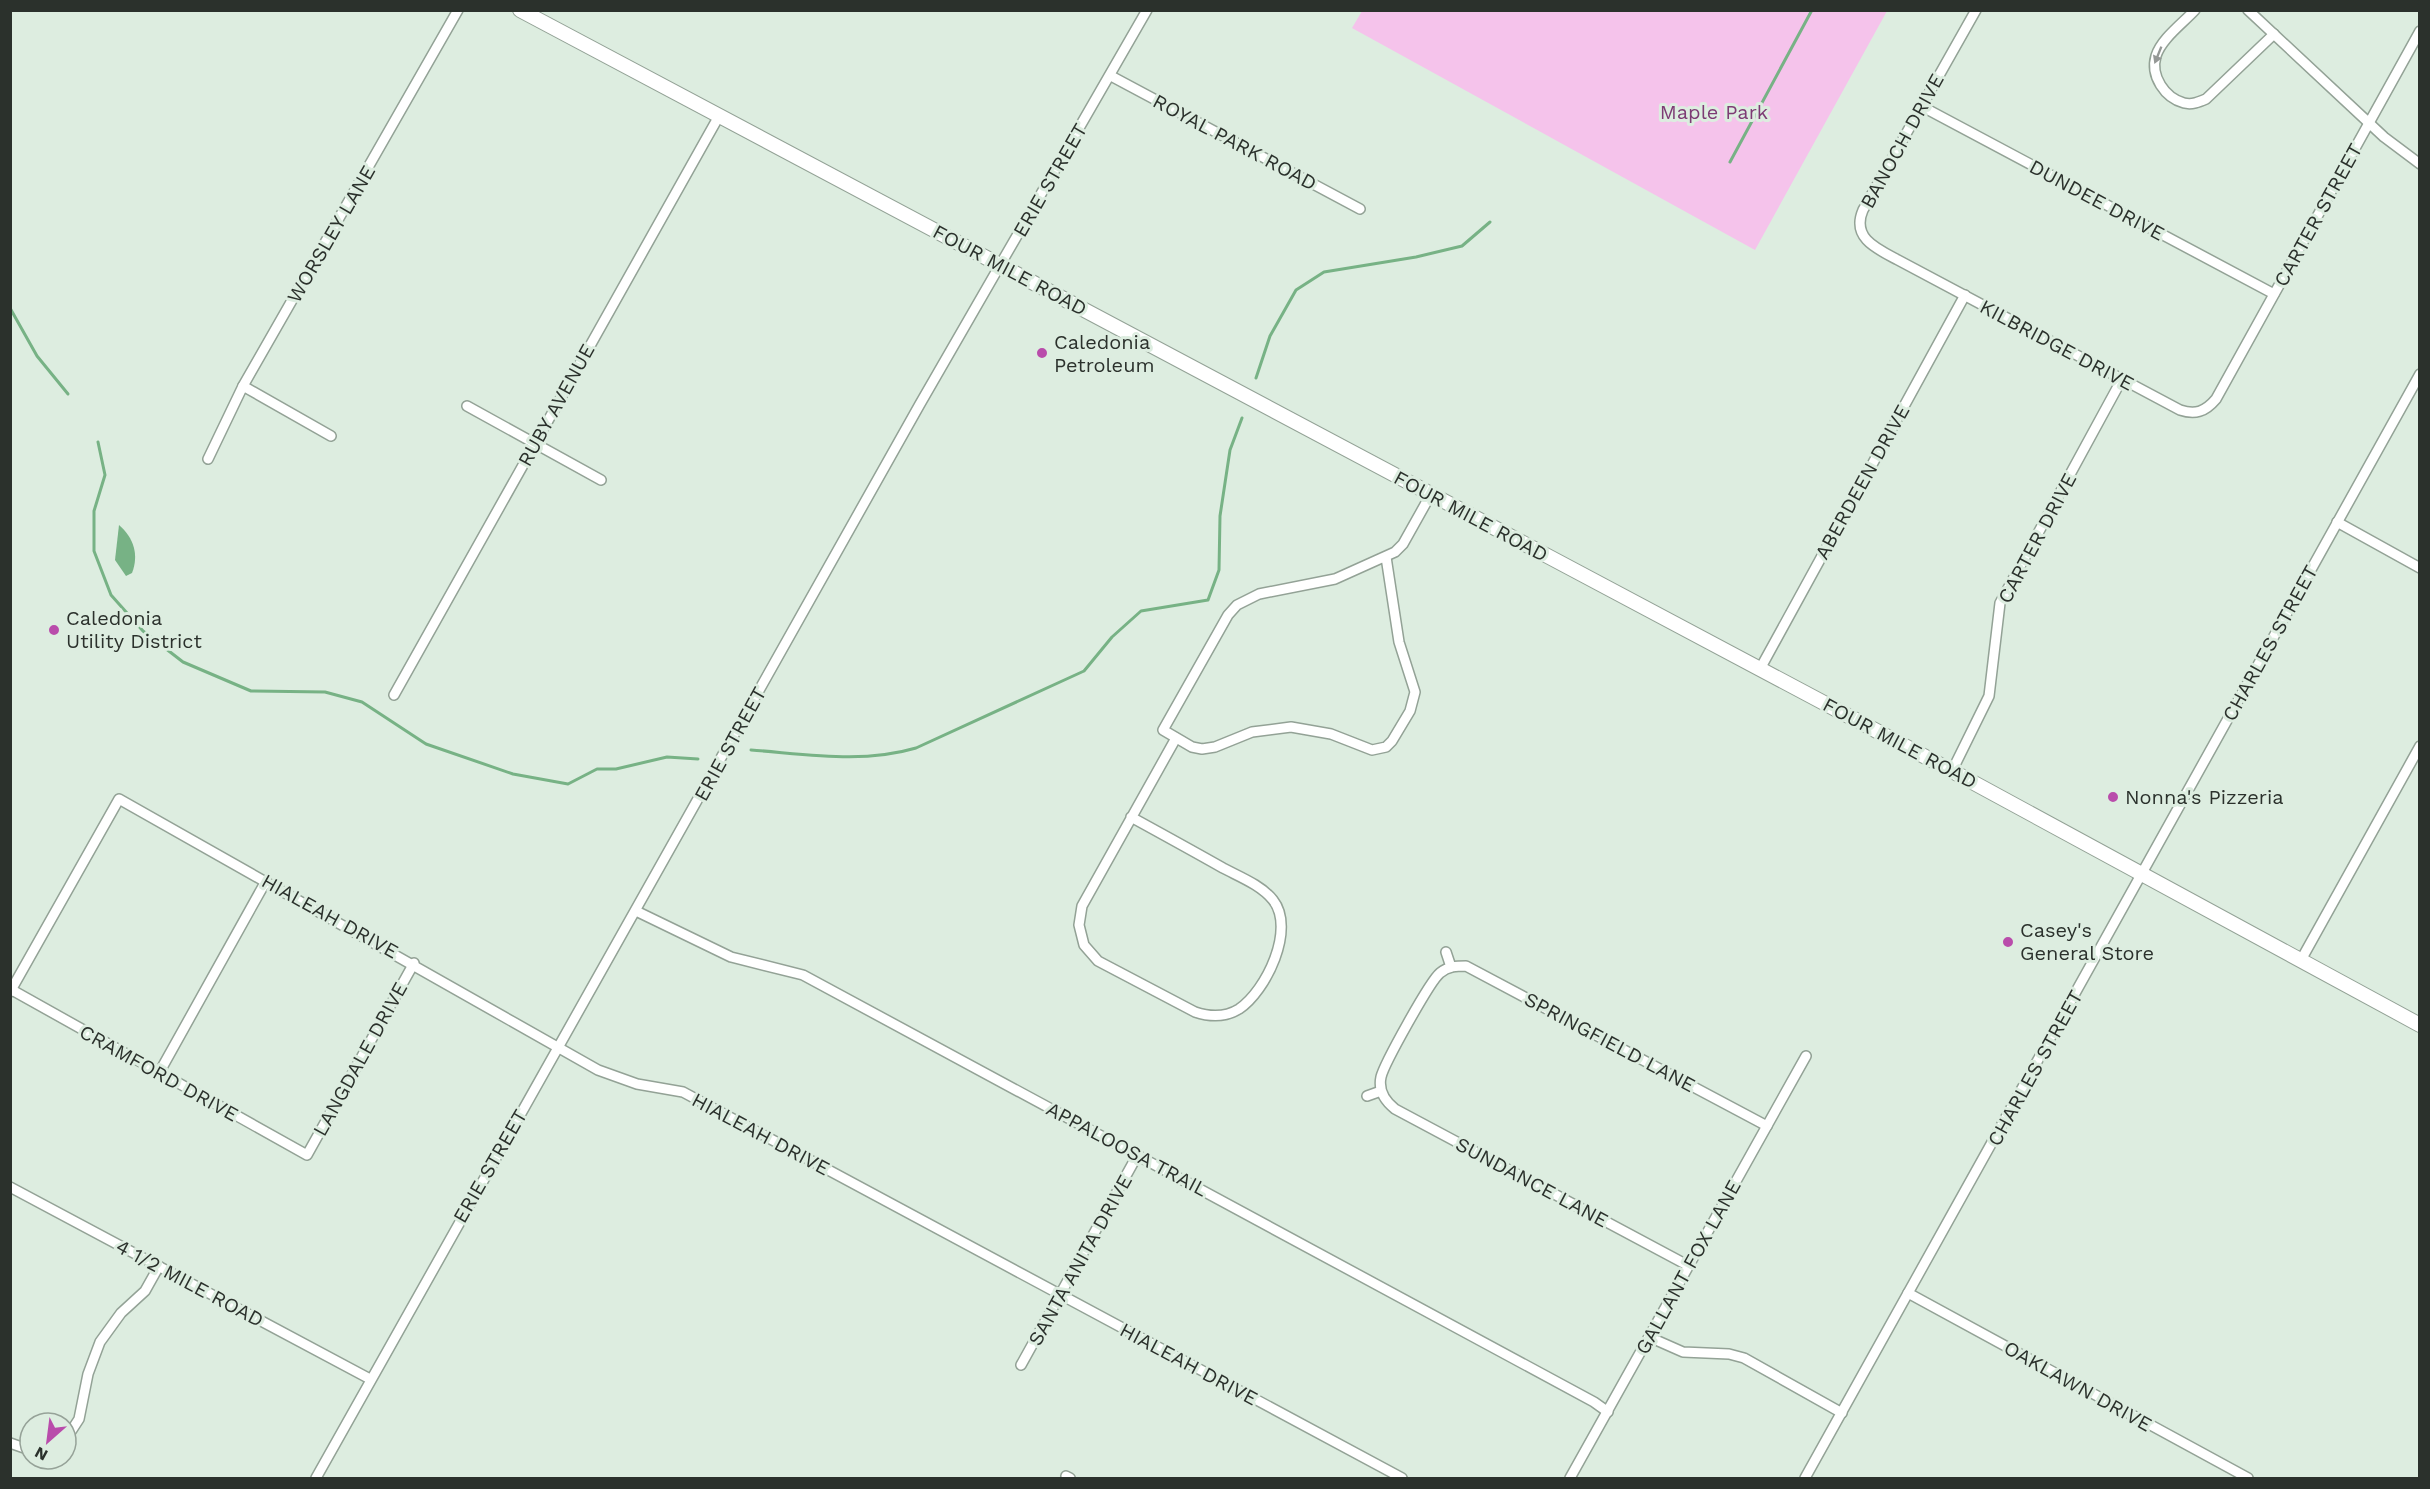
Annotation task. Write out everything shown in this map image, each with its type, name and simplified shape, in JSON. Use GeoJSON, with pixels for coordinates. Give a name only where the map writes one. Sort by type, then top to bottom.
{"type":"FeatureCollection","features":[{"type":"Feature","properties":{"kind":"main road","name":"FOUR MILE ROAD"},"geometry":{"type":"LineString","coordinates":[[520,10],[1952,771],[2420,1025]]}},
{"type":"Feature","properties":{"kind":"street","name":"WORSLEY LANE"},"geometry":{"type":"LineString","coordinates":[[208,459],[243,386],[458,10]]}},
{"type":"Feature","properties":{"kind":"street","name":"ERIE STREET"},"geometry":{"type":"LineString","coordinates":[[316,1479],[370,1379],[1000,264],[1111,76],[1147,10]]}},
{"type":"Feature","properties":{"kind":"street","name":"BANOCH DRIVE"},"geometry":{"type":"LineString","coordinates":[[1898,260],[1868,243],[1862,235],[1859,223],[1863,210],[1976,10]]}},
{"type":"Feature","properties":{"kind":"street"},"geometry":{"type":"LineString","coordinates":[[2195,10],[2159,49],[2154,64],[2156,78],[2166,93],[2183,103],[2194,103],[2206,99],[2274,34]]}},
{"type":"Feature","properties":{"kind":"street"},"geometry":{"type":"LineString","coordinates":[[2248,10],[2369,123],[2420,164]]}},
{"type":"Feature","properties":{"kind":"street","name":"CARTER STREET"},"geometry":{"type":"LineString","coordinates":[[2216,399],[2420,31]]}},
{"type":"Feature","properties":{"kind":"street","name":"ROYAL PARK ROAD"},"geometry":{"type":"LineString","coordinates":[[1111,76],[1360,209]]}},
{"type":"Feature","properties":{"kind":"street","name":"DUNDEE DRIVE"},"geometry":{"type":"LineString","coordinates":[[1920,106],[2274,294]]}},
{"type":"Feature","properties":{"kind":"street","name":"RUBY AVENUE"},"geometry":{"type":"LineString","coordinates":[[394,695],[719,116]]}},
{"type":"Feature","properties":{"kind":"street","name":"KILBRIDGE DRIVE"},"geometry":{"type":"LineString","coordinates":[[1898,260],[2182,411],[2198,412],[2210,407],[2216,399]]}},
{"type":"Feature","properties":{"kind":"street","name":"ABERDEEN DRIVE"},"geometry":{"type":"LineString","coordinates":[[1760,669],[1965,295]]}},
{"type":"Feature","properties":{"kind":"street","name":"CHARLES STREET"},"geometry":{"type":"LineString","coordinates":[[1805,1479],[2144,874],[2420,374]]}},
{"type":"Feature","properties":{"kind":"street","name":"CARTER DRIVE"},"geometry":{"type":"LineString","coordinates":[[1952,771],[1989,696],[2000,603],[2122,379]]}},
{"type":"Feature","properties":{"kind":"street"},"geometry":{"type":"LineString","coordinates":[[243,386],[331,436]]}},
{"type":"Feature","properties":{"kind":"street"},"geometry":{"type":"LineString","coordinates":[[467,406],[601,480]]}},
{"type":"Feature","properties":{"kind":"street"},"geometry":{"type":"LineString","coordinates":[[1386,557],[1399,642],[1415,692],[1410,711],[1392,741],[1379,749],[1364,747],[1331,734],[1291,727],[1252,732],[1215,747],[1202,749],[1192,747],[1162,730],[1228,615],[1236,606],[1259,594],[1335,579],[1386,557],[1403,544],[1431,494]]}},
{"type":"Feature","properties":{"kind":"street"},"geometry":{"type":"LineString","coordinates":[[2337,522],[2420,568]]}},
{"type":"Feature","properties":{"kind":"street"},"geometry":{"type":"LineString","coordinates":[[1131,817],[1261,889],[1279,909],[1283,926],[1282,942],[1254,994],[1241,1008],[1217,1016],[1195,1012],[1098,961],[1084,945],[1079,925],[1082,906],[1131,817],[1176,738]]}},
{"type":"Feature","properties":{"kind":"street"},"geometry":{"type":"LineString","coordinates":[[2301,960],[2420,746]]}},
{"type":"Feature","properties":{"kind":"street","name":"HIALEAH DRIVE"},"geometry":{"type":"LineString","coordinates":[[11,991],[119,799],[414,963],[598,1070],[620,1079],[683,1092],[1402,1479]]}},
{"type":"Feature","properties":{"kind":"street"},"geometry":{"type":"LineString","coordinates":[[159,1073],[266,881]]}},
{"type":"Feature","properties":{"kind":"street","name":"APPALOOSA TRAIL"},"geometry":{"type":"LineString","coordinates":[[636,911],[731,957],[803,975],[1138,1154],[1594,1402],[1608,1412]]}},
{"type":"Feature","properties":{"kind":"street"},"geometry":{"type":"LineString","coordinates":[[1367,1096],[1381,1091],[1381,1077],[1384,1070],[1429,989],[1440,973],[1451,967],[1446,952]]}},
{"type":"Feature","properties":{"kind":"street","name":"LANGDALE DRIVE"},"geometry":{"type":"LineString","coordinates":[[307,1155],[414,963]]}},
{"type":"Feature","properties":{"kind":"street","name":"SPRINGFIELD LANE"},"geometry":{"type":"LineString","coordinates":[[1451,967],[1473,969],[1767,1126]]}},
{"type":"Feature","properties":{"kind":"street","name":"CRAMFORD DRIVE"},"geometry":{"type":"LineString","coordinates":[[11,991],[307,1155]]}},
{"type":"Feature","properties":{"kind":"street","name":"GALLANT FOX LANE"},"geometry":{"type":"LineString","coordinates":[[1570,1479],[1806,1056]]}},
{"type":"Feature","properties":{"kind":"street","name":"SUNDANCE LANE"},"geometry":{"type":"LineString","coordinates":[[1381,1091],[1395,1109],[1689,1266]]}},
{"type":"Feature","properties":{"kind":"street","name":"SANTA ANITA DRIVE"},"geometry":{"type":"LineString","coordinates":[[1021,1365],[1138,1154]]}},
{"type":"Feature","properties":{"kind":"street","name":"4 1/2 MILE ROAD"},"geometry":{"type":"LineString","coordinates":[[10,1187],[370,1379]]}},
{"type":"Feature","properties":{"kind":"street"},"geometry":{"type":"LineString","coordinates":[[78,1421],[88,1374],[100,1342],[122,1313],[145,1291],[159,1266]]}},
{"type":"Feature","properties":{"kind":"street","name":"OAKLAWN DRIVE"},"geometry":{"type":"LineString","coordinates":[[1908,1293],[2248,1479]]}},
{"type":"Feature","properties":{"kind":"street"},"geometry":{"type":"LineString","coordinates":[[1649,1337],[1683,1352],[1729,1354],[1744,1358],[1842,1413]]}},
{"type":"Feature","properties":{"kind":"green space","name":"Maple Park"},"geometry":{"type":"Polygon","coordinates":[[[1362,11],[1887,11],[1755,250],[1352,28],[1362,11]]]}},
{"type":"Feature","properties":{"kind":"shaded area"},"geometry":{"type":"Polygon","coordinates":[[[119,525],[132,541],[135,553],[132,573],[126,576],[115,560],[119,525]]]}},
{"type":"Feature","properties":{"kind":"waterway"},"geometry":{"type":"LineString","coordinates":[[1730,162],[1812,10]]}},
{"type":"Feature","properties":{"kind":"waterway"},"geometry":{"type":"LineString","coordinates":[[1256,378],[1270,336],[1296,290],[1324,272],[1416,257],[1462,246],[1490,222]]}},
{"type":"Feature","properties":{"kind":"waterway"},"geometry":{"type":"LineString","coordinates":[[10,308],[37,356],[68,394]]}},
{"type":"Feature","properties":{"kind":"waterway"},"geometry":{"type":"LineString","coordinates":[[751,750],[855,757],[896,753],[916,748],[1084,671],[1112,637],[1141,611],[1208,600],[1219,570],[1220,516],[1230,450],[1242,418]]}},
{"type":"Feature","properties":{"kind":"waterway"},"geometry":{"type":"LineString","coordinates":[[98,442],[105,475],[94,511],[94,551],[111,595],[143,631],[183,662],[251,691],[325,692],[362,702],[426,744],[513,774],[568,784],[597,769],[616,769],[667,757],[698,759]]}},
{"type":"Feature","properties":{"kind":"place","name":"Caledonia Petroleum"},"geometry":{"type":"Point","coordinates":[1042,353]}},
{"type":"Feature","properties":{"kind":"place","name":"Caledonia Utility District"},"geometry":{"type":"Point","coordinates":[54,630]}},
{"type":"Feature","properties":{"kind":"place","name":"Nonna's Pizzeria"},"geometry":{"type":"Point","coordinates":[2113,797]}},
{"type":"Feature","properties":{"kind":"place","name":"Casey's General Store"},"geometry":{"type":"Point","coordinates":[2008,942]}}]}
